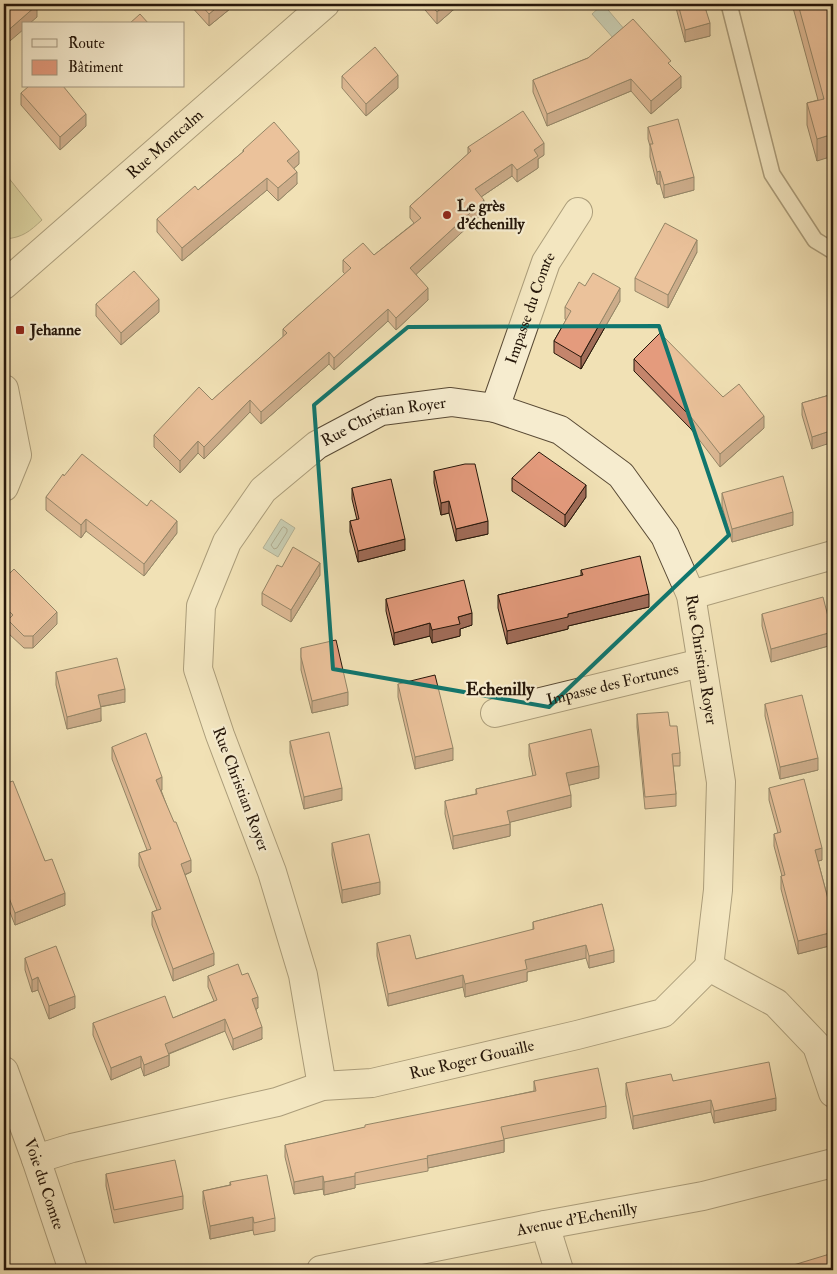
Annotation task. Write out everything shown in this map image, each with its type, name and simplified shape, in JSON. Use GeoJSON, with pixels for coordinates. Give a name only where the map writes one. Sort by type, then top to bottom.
{"type":"FeatureCollection","features":[{"type":"Feature","properties":{"kind":"street","name":"Rue Montcalm"},"geometry":{"type":"LineString","coordinates":[[4,285],[325,4]]}},
{"type":"Feature","properties":{"kind":"street","name":"Impasse du Comte"},"geometry":{"type":"LineString","coordinates":[[495,408],[546,262],[578,212]]}},
{"type":"Feature","properties":{"kind":"street"},"geometry":{"type":"LineString","coordinates":[[4,388],[17,455],[4,486]]}},
{"type":"Feature","properties":{"kind":"street","name":"Rue Christian Royer"},"geometry":{"type":"LineString","coordinates":[[322,1086],[302,975],[272,872],[220,735],[198,669],[201,606],[227,542],[263,490],[317,445],[382,411],[451,402],[495,408],[560,430],[621,475],[666,536],[691,595],[721,782],[718,890],[710,966]]}},
{"type":"Feature","properties":{"kind":"street"},"geometry":{"type":"LineString","coordinates":[[691,595],[833,555]]}},
{"type":"Feature","properties":{"kind":"street","name":"Impasse des Fortunes"},"geometry":{"type":"LineString","coordinates":[[495,713],[702,663]]}},
{"type":"Feature","properties":{"kind":"street"},"geometry":{"type":"LineString","coordinates":[[710,966],[776,1003],[817,1046],[833,1093]]}},
{"type":"Feature","properties":{"kind":"street","name":"Rue Roger Gouaille"},"geometry":{"type":"LineString","coordinates":[[36,1160],[72,1148],[277,1102],[322,1086],[372,1083],[663,1013],[710,966]]}},
{"type":"Feature","properties":{"kind":"street","name":"Voie du Comte"},"geometry":{"type":"LineString","coordinates":[[4,1071],[73,1270]]}},
{"type":"Feature","properties":{"kind":"street","name":"Avenue d'Echenilly"},"geometry":{"type":"LineString","coordinates":[[321,1270],[545,1225],[703,1196],[833,1163]]}},
{"type":"Feature","properties":{"kind":"street"},"geometry":{"type":"LineString","coordinates":[[545,1225],[560,1270]]}},
{"type":"Feature","properties":{"kind":"lane"},"geometry":{"type":"LineString","coordinates":[[729,4],[772,174],[815,240],[833,250]]}},
{"type":"Feature","properties":{"kind":"highlighted area"},"geometry":{"type":"Polygon","coordinates":[[[659,326],[729,535],[549,707],[333,669],[314,405],[408,327],[659,326]]]}},
{"type":"Feature","properties":{"kind":"green space"},"geometry":{"type":"Polygon","coordinates":[[[4,172],[42,220],[26,233],[6,239],[4,238],[4,172]]]}},
{"type":"Feature","properties":{"kind":"water"},"geometry":{"type":"Polygon","coordinates":[[[603,4],[625,30],[614,39],[592,14],[603,4]]]}},
{"type":"Feature","properties":{"kind":"water"},"geometry":{"type":"Polygon","coordinates":[[[281,519],[295,528],[278,557],[263,548],[281,519]]]}},
{"type":"Feature","properties":{"kind":"building"},"geometry":{"type":"Polygon","coordinates":[[[4,4],[36,4],[37,5],[4,34],[4,4]]]}},
{"type":"Feature","properties":{"kind":"building"},"geometry":{"type":"Polygon","coordinates":[[[200,4],[221,4],[209,14],[200,4]]]}},
{"type":"Feature","properties":{"kind":"building"},"geometry":{"type":"Polygon","coordinates":[[[430,4],[446,4],[437,12],[430,4]]]}},
{"type":"Feature","properties":{"kind":"building"},"geometry":{"type":"Polygon","coordinates":[[[678,4],[704,4],[710,23],[685,30],[678,4]]]}},
{"type":"Feature","properties":{"kind":"building"},"geometry":{"type":"Polygon","coordinates":[[[798,4],[833,4],[833,134],[817,139],[807,103],[824,99],[798,4]]]}},
{"type":"Feature","properties":{"kind":"building"},"geometry":{"type":"Polygon","coordinates":[[[140,14],[147,22],[131,22],[140,14]]]}},
{"type":"Feature","properties":{"kind":"building"},"geometry":{"type":"Polygon","coordinates":[[[633,19],[671,61],[668,63],[681,76],[651,101],[631,79],[547,114],[533,80],[588,58],[633,19]]]}},
{"type":"Feature","properties":{"kind":"building"},"geometry":{"type":"Polygon","coordinates":[[[375,47],[398,75],[366,104],[342,76],[375,47]]]}},
{"type":"Feature","properties":{"kind":"building"},"geometry":{"type":"Polygon","coordinates":[[[27,88],[65,88],[86,114],[60,137],[21,93],[27,88]]]}},
{"type":"Feature","properties":{"kind":"building"},"geometry":{"type":"Polygon","coordinates":[[[523,111],[544,143],[534,150],[538,156],[517,170],[512,164],[475,189],[484,200],[410,268],[428,288],[396,318],[388,309],[334,358],[329,352],[261,412],[250,400],[204,447],[198,441],[180,461],[154,435],[199,387],[212,400],[287,333],[283,329],[351,268],[343,260],[363,243],[374,255],[421,218],[410,206],[471,151],[468,147],[523,111]]]}},
{"type":"Feature","properties":{"kind":"building"},"geometry":{"type":"Polygon","coordinates":[[[678,119],[694,177],[664,185],[660,171],[657,172],[650,144],[653,144],[648,127],[678,119]]]}},
{"type":"Feature","properties":{"kind":"building"},"geometry":{"type":"Polygon","coordinates":[[[274,122],[299,151],[287,161],[297,172],[278,188],[267,178],[182,248],[157,219],[195,186],[198,190],[244,151],[274,122]]]}},
{"type":"Feature","properties":{"kind":"building"},"geometry":{"type":"Polygon","coordinates":[[[665,223],[697,240],[668,295],[635,278],[665,223]]]}},
{"type":"Feature","properties":{"kind":"building"},"geometry":{"type":"Polygon","coordinates":[[[134,271],[159,299],[121,333],[96,304],[134,271]]]}},
{"type":"Feature","properties":{"kind":"building"},"geometry":{"type":"Polygon","coordinates":[[[593,273],[620,288],[581,357],[554,341],[571,311],[565,307],[579,282],[585,286],[593,273]]]}},
{"type":"Feature","properties":{"kind":"building"},"geometry":{"type":"Polygon","coordinates":[[[660,333],[723,397],[739,384],[764,416],[720,454],[691,417],[634,359],[660,333]]]}},
{"type":"Feature","properties":{"kind":"building"},"geometry":{"type":"Polygon","coordinates":[[[833,394],[833,430],[812,437],[802,403],[833,394]]]}},
{"type":"Feature","properties":{"kind":"building"},"geometry":{"type":"Polygon","coordinates":[[[539,452],[586,485],[565,515],[512,478],[539,452]]]}},
{"type":"Feature","properties":{"kind":"building"},"geometry":{"type":"Polygon","coordinates":[[[82,454],[147,506],[151,500],[177,521],[144,564],[86,519],[81,525],[46,497],[63,474],[64,476],[82,454]]]}},
{"type":"Feature","properties":{"kind":"building"},"geometry":{"type":"Polygon","coordinates":[[[465,464],[475,464],[488,521],[456,529],[449,501],[441,503],[434,471],[465,464]]]}},
{"type":"Feature","properties":{"kind":"building"},"geometry":{"type":"Polygon","coordinates":[[[783,476],[793,512],[732,529],[722,493],[783,476]]]}},
{"type":"Feature","properties":{"kind":"building"},"geometry":{"type":"Polygon","coordinates":[[[391,479],[405,539],[358,551],[350,521],[359,519],[352,488],[391,479]]]}},
{"type":"Feature","properties":{"kind":"building"},"geometry":{"type":"Polygon","coordinates":[[[293,547],[320,563],[291,610],[262,593],[277,565],[282,567],[293,547]]]}},
{"type":"Feature","properties":{"kind":"building"},"geometry":{"type":"Polygon","coordinates":[[[640,556],[649,594],[568,614],[568,617],[507,631],[498,595],[583,575],[581,570],[640,556]]]}},
{"type":"Feature","properties":{"kind":"building"},"geometry":{"type":"Polygon","coordinates":[[[14,569],[57,612],[33,636],[24,636],[8,620],[13,615],[4,606],[4,579],[14,569]]]}},
{"type":"Feature","properties":{"kind":"building"},"geometry":{"type":"Polygon","coordinates":[[[464,580],[472,613],[458,617],[460,624],[432,630],[430,623],[394,633],[386,599],[464,580]]]}},
{"type":"Feature","properties":{"kind":"building"},"geometry":{"type":"Polygon","coordinates":[[[823,597],[832,632],[771,649],[762,614],[823,597]]]}},
{"type":"Feature","properties":{"kind":"building"},"geometry":{"type":"Polygon","coordinates":[[[336,640],[348,692],[312,701],[301,657],[301,648],[336,640]]]}},
{"type":"Feature","properties":{"kind":"building"},"geometry":{"type":"Polygon","coordinates":[[[117,658],[125,689],[98,695],[101,708],[67,717],[56,672],[117,658]]]}},
{"type":"Feature","properties":{"kind":"building"},"geometry":{"type":"Polygon","coordinates":[[[435,675],[453,748],[415,757],[398,684],[435,675]]]}},
{"type":"Feature","properties":{"kind":"building"},"geometry":{"type":"Polygon","coordinates":[[[802,695],[818,758],[780,767],[765,704],[802,695]]]}},
{"type":"Feature","properties":{"kind":"building"},"geometry":{"type":"Polygon","coordinates":[[[668,712],[670,726],[677,726],[680,753],[672,754],[676,794],[645,797],[637,714],[668,712]]]}},
{"type":"Feature","properties":{"kind":"building"},"geometry":{"type":"Polygon","coordinates":[[[591,729],[599,766],[566,773],[571,795],[507,811],[510,824],[453,836],[445,801],[477,794],[476,789],[536,775],[529,744],[591,729]]]}},
{"type":"Feature","properties":{"kind":"building"},"geometry":{"type":"Polygon","coordinates":[[[329,732],[342,788],[304,797],[290,741],[329,732]]]}},
{"type":"Feature","properties":{"kind":"building"},"geometry":{"type":"Polygon","coordinates":[[[146,733],[162,777],[156,780],[191,860],[181,864],[214,953],[173,969],[152,912],[161,909],[139,853],[151,849],[112,747],[146,733]]]}},
{"type":"Feature","properties":{"kind":"building"},"geometry":{"type":"Polygon","coordinates":[[[804,779],[822,848],[815,850],[833,918],[833,932],[798,941],[781,876],[785,875],[774,834],[781,832],[769,788],[804,779]]]}},
{"type":"Feature","properties":{"kind":"building"},"geometry":{"type":"Polygon","coordinates":[[[13,781],[45,861],[52,859],[65,893],[15,913],[4,885],[4,784],[13,781]]]}},
{"type":"Feature","properties":{"kind":"building"},"geometry":{"type":"Polygon","coordinates":[[[369,834],[380,882],[342,890],[332,843],[369,834]]]}},
{"type":"Feature","properties":{"kind":"building"},"geometry":{"type":"Polygon","coordinates":[[[602,904],[614,950],[589,956],[586,945],[525,960],[527,969],[465,984],[463,975],[388,994],[377,943],[410,935],[416,959],[534,929],[533,922],[602,904]]]}},
{"type":"Feature","properties":{"kind":"building"},"geometry":{"type":"Polygon","coordinates":[[[56,946],[75,996],[49,1006],[38,977],[32,980],[25,958],[56,946]]]}},
{"type":"Feature","properties":{"kind":"building"},"geometry":{"type":"Polygon","coordinates":[[[238,964],[242,975],[248,973],[258,997],[252,999],[262,1027],[233,1039],[225,1019],[165,1044],[169,1055],[144,1065],[141,1056],[111,1068],[93,1023],[165,996],[173,1018],[217,1000],[208,976],[238,964]]]}},
{"type":"Feature","properties":{"kind":"building"},"geometry":{"type":"Polygon","coordinates":[[[769,1062],[776,1098],[714,1111],[711,1100],[633,1116],[626,1083],[671,1074],[673,1081],[769,1062]]]}},
{"type":"Feature","properties":{"kind":"building"},"geometry":{"type":"Polygon","coordinates":[[[598,1068],[606,1106],[501,1127],[504,1140],[355,1173],[355,1176],[324,1182],[323,1176],[294,1182],[285,1145],[365,1127],[365,1125],[536,1091],[534,1081],[598,1068]]]}},
{"type":"Feature","properties":{"kind":"building"},"geometry":{"type":"Polygon","coordinates":[[[175,1160],[183,1196],[114,1210],[106,1174],[175,1160]]]}},
{"type":"Feature","properties":{"kind":"building"},"geometry":{"type":"Polygon","coordinates":[[[267,1175],[275,1218],[254,1223],[253,1217],[210,1226],[203,1191],[231,1185],[230,1182],[267,1175]]]}},
{"type":"Feature","properties":{"kind":"building"},"geometry":{"type":"Polygon","coordinates":[[[833,1253],[833,1270],[777,1270],[833,1253]]]}},
{"type":"Feature","properties":{"kind":"place","name":"Le grès d'échenilly"},"geometry":{"type":"Point","coordinates":[447,215]}},
{"type":"Feature","properties":{"kind":"place","name":"Jehanne"},"geometry":{"type":"Point","coordinates":[20,330]}},
{"type":"Feature","properties":{"kind":"district","name":"Echenilly"},"geometry":{"type":"Point","coordinates":[500,689]}}]}
